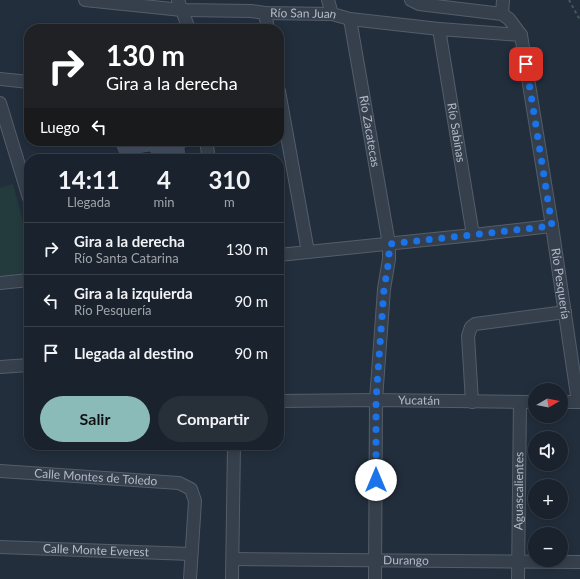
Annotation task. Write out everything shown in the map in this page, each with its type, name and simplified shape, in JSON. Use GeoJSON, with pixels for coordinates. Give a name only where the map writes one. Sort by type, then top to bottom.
{"type":"FeatureCollection","features":[{"type":"Feature","properties":{"kind":"street","name":"Río San Juan"},"geometry":{"type":"LineString","coordinates":[[91,0],[180,5],[250,6],[265,13],[332,14],[350,19],[439,29],[518,30]]}},
{"type":"Feature","properties":{"kind":"street"},"geometry":{"type":"LineString","coordinates":[[328,0],[332,14]]}},
{"type":"Feature","properties":{"kind":"street"},"geometry":{"type":"LineString","coordinates":[[411,0],[419,4],[502,14],[509,19],[518,30]]}},
{"type":"Feature","properties":{"kind":"street"},"geometry":{"type":"LineString","coordinates":[[502,14],[503,0]]}},
{"type":"Feature","properties":{"kind":"street"},"geometry":{"type":"LineString","coordinates":[[180,5],[186,24]]}},
{"type":"Feature","properties":{"kind":"street"},"geometry":{"type":"LineString","coordinates":[[265,13],[267,24]]}},
{"type":"Feature","properties":{"kind":"street","name":"Río Zacatecas"},"geometry":{"type":"LineString","coordinates":[[350,19],[389,244],[389,259],[384,289],[376,400],[375,579]]}},
{"type":"Feature","properties":{"kind":"street","name":"Río Sabinas"},"geometry":{"type":"LineString","coordinates":[[439,29],[473,236]]}},
{"type":"Feature","properties":{"kind":"street","name":"Río Pesquería"},"geometry":{"type":"LineString","coordinates":[[518,30],[552,226],[579,402]]}},
{"type":"Feature","properties":{"kind":"street"},"geometry":{"type":"LineString","coordinates":[[0,80],[24,82]]}},
{"type":"Feature","properties":{"kind":"street"},"geometry":{"type":"LineString","coordinates":[[0,103],[24,182]]}},
{"type":"Feature","properties":{"kind":"street"},"geometry":{"type":"LineString","coordinates":[[284,119],[308,252]]}},
{"type":"Feature","properties":{"kind":"street"},"geometry":{"type":"LineString","coordinates":[[284,254],[473,236],[552,226]]}},
{"type":"Feature","properties":{"kind":"street"},"geometry":{"type":"LineString","coordinates":[[0,283],[24,281]]}},
{"type":"Feature","properties":{"kind":"street"},"geometry":{"type":"LineString","coordinates":[[472,402],[468,336],[471,327],[475,324],[565,312]]}},
{"type":"Feature","properties":{"kind":"street"},"geometry":{"type":"LineString","coordinates":[[0,367],[24,365]]}},
{"type":"Feature","properties":{"kind":"street","name":"Yucatán"},"geometry":{"type":"LineString","coordinates":[[284,401],[376,400],[528,402]]}},
{"type":"Feature","properties":{"kind":"street","name":"Aguascalientes"},"geometry":{"type":"LineString","coordinates":[[518,579],[520,402]]}},
{"type":"Feature","properties":{"kind":"street"},"geometry":{"type":"LineString","coordinates":[[568,402],[579,402]]}},
{"type":"Feature","properties":{"kind":"street"},"geometry":{"type":"LineString","coordinates":[[232,579],[234,450]]}},
{"type":"Feature","properties":{"kind":"street","name":"Calle Montes de Toledo"},"geometry":{"type":"LineString","coordinates":[[0,471],[178,482],[191,489],[195,501],[191,554]]}},
{"type":"Feature","properties":{"kind":"street","name":"Calle Monte Everest"},"geometry":{"type":"LineString","coordinates":[[0,547],[191,554]]}},
{"type":"Feature","properties":{"kind":"street"},"geometry":{"type":"LineString","coordinates":[[190,579],[191,554]]}},
{"type":"Feature","properties":{"kind":"street","name":"Durango"},"geometry":{"type":"LineString","coordinates":[[232,559],[580,562]]}},
{"type":"Feature","properties":{"kind":"path"},"geometry":{"type":"LineString","coordinates":[[569,0],[580,20]]}},
{"type":"Feature","properties":{"kind":"green space"},"geometry":{"type":"Polygon","coordinates":[[[13,184],[24,225],[24,279],[0,281],[0,188],[13,184]]]}},
{"type":"Feature","properties":{"kind":"building"},"geometry":{"type":"Polygon","coordinates":[[[115,146],[193,146],[185,148],[186,154],[150,154],[150,152],[138,154],[119,154],[115,146]]]}},
{"type":"Feature","properties":{"kind":"route"},"geometry":{"type":"LineString","coordinates":[[376,480],[376,400],[384,289],[389,259],[389,244],[473,236],[552,226],[526,64]]}}]}
